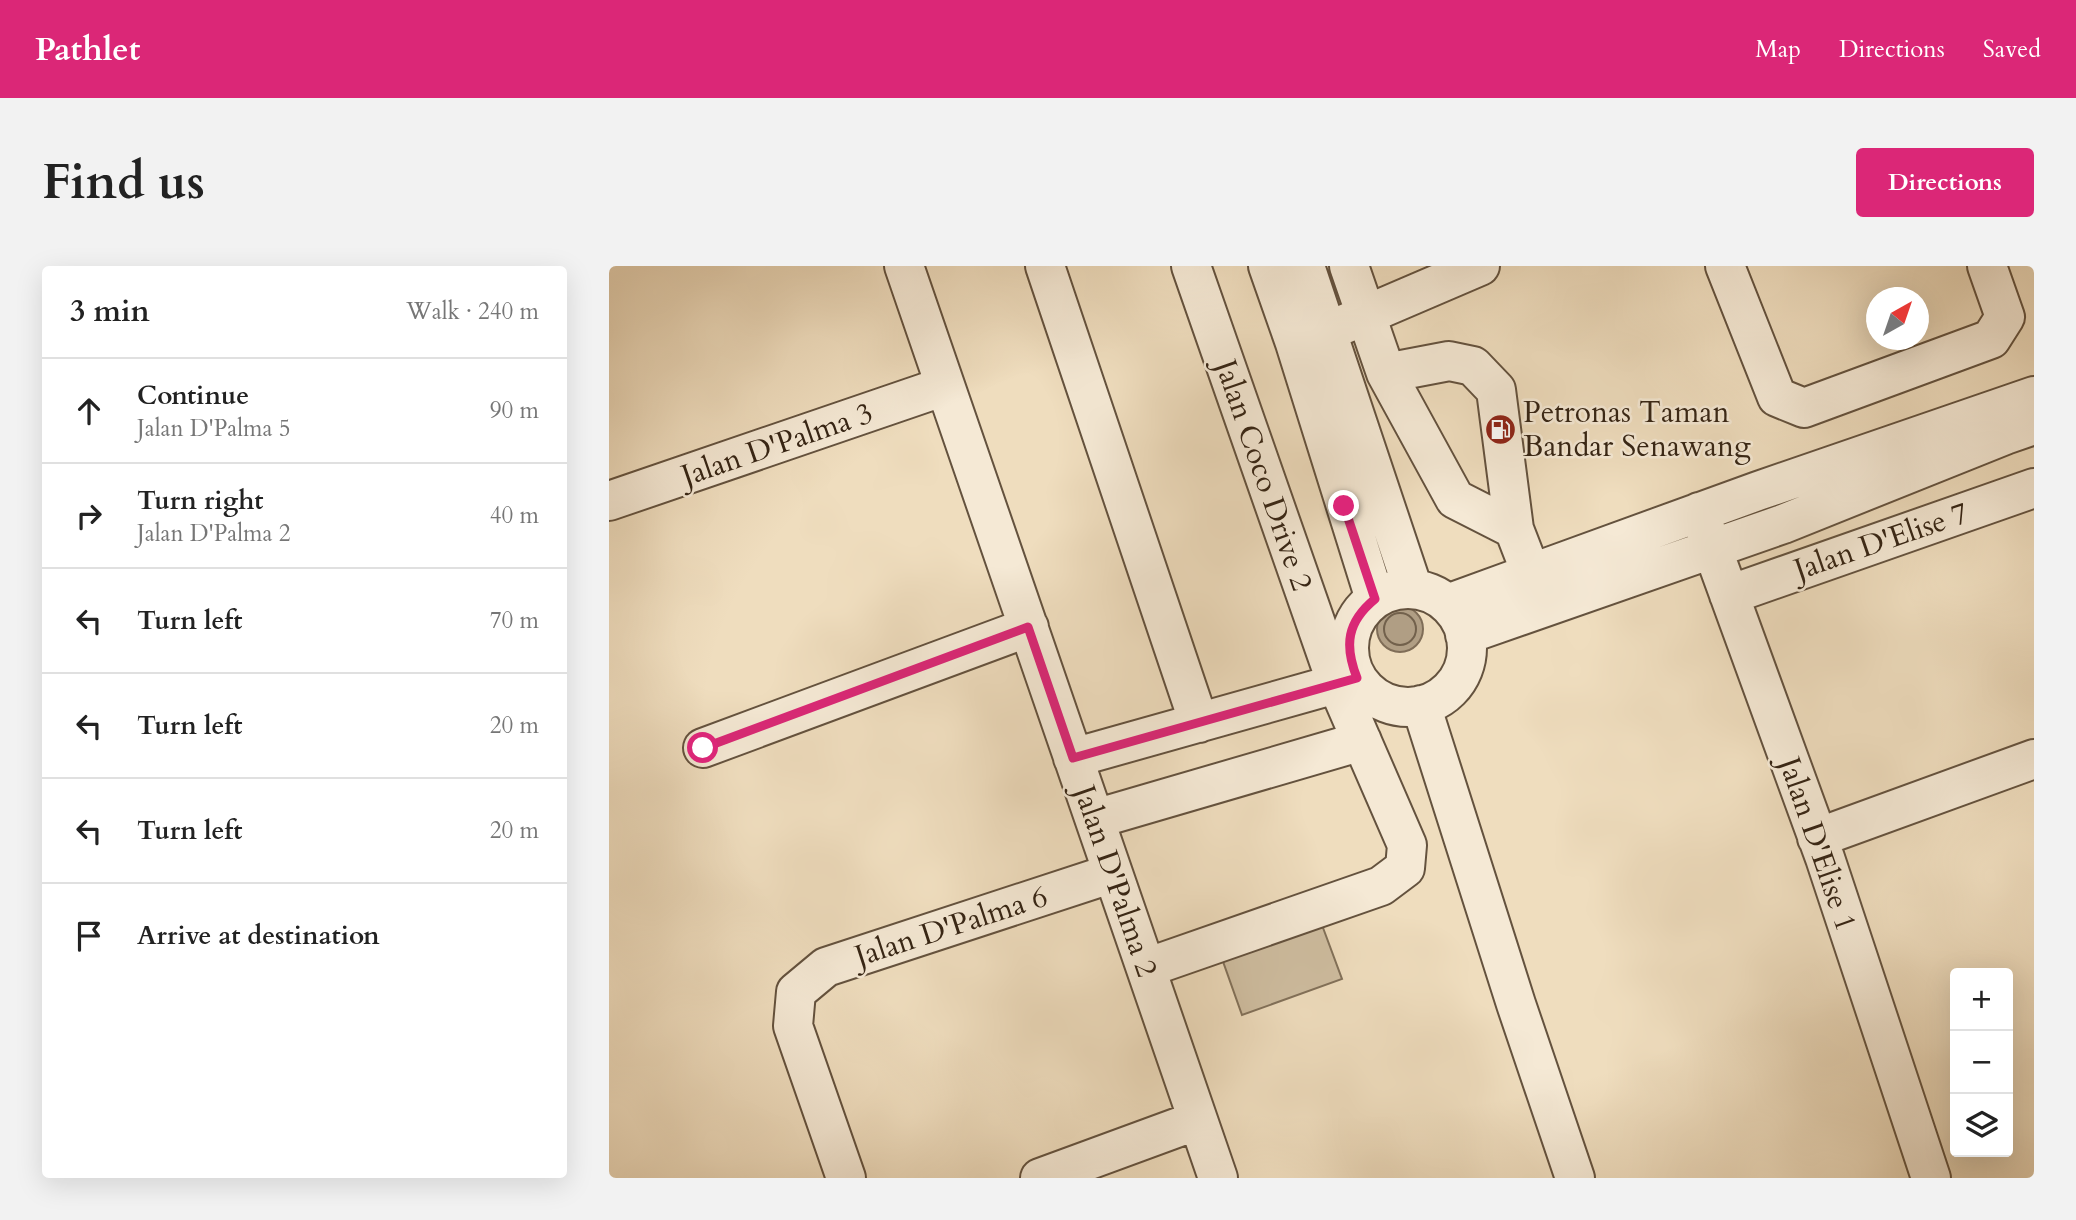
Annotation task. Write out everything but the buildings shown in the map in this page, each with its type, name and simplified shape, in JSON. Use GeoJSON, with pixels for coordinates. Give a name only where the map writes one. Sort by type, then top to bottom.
{"type":"FeatureCollection","features":[{"type":"Feature","properties":{"kind":"street","name":"Jalan D'Palma 2"},"geometry":{"type":"LineString","coordinates":[[904,266],[1218,1178]]}},
{"type":"Feature","properties":{"kind":"street"},"geometry":{"type":"LineString","coordinates":[[1045,266],[1199,723]]}},
{"type":"Feature","properties":{"kind":"street","name":"Jalan Coco Drive 2"},"geometry":{"type":"LineString","coordinates":[[1191,266],[1347,681]]}},
{"type":"Feature","properties":{"kind":"street"},"geometry":{"type":"LineString","coordinates":[[1268,266],[1295,343],[1375,599]]}},
{"type":"Feature","properties":{"kind":"street"},"geometry":{"type":"LineString","coordinates":[[1073,758],[1347,681],[1385,702],[1403,707],[1421,705],[1438,699],[1453,687],[1462,671],[1467,653],[1442,609],[1328,330],[1305,266]]}},
{"type":"Feature","properties":{"kind":"street"},"geometry":{"type":"LineString","coordinates":[[1349,266],[1364,316],[1386,373],[1455,499],[1514,529]]}},
{"type":"Feature","properties":{"kind":"street"},"geometry":{"type":"LineString","coordinates":[[1328,330],[1480,266]]}},
{"type":"Feature","properties":{"kind":"street"},"geometry":{"type":"LineString","coordinates":[[1725,266],[1777,397],[1804,408],[1991,339],[2005,317],[1987,266]]}},
{"type":"Feature","properties":{"kind":"street"},"geometry":{"type":"LineString","coordinates":[[1386,373],[1449,361],[1473,366],[1496,390],[1514,529],[1531,573]]}},
{"type":"Feature","properties":{"kind":"street","name":"Jalan D'Palma 3"},"geometry":{"type":"LineString","coordinates":[[609,501],[946,386]]}},
{"type":"Feature","properties":{"kind":"street"},"geometry":{"type":"LineString","coordinates":[[1442,609],[1531,573],[1699,512],[2034,396]]}},
{"type":"Feature","properties":{"kind":"street"},"geometry":{"type":"LineString","coordinates":[[1146,968],[1381,886],[1405,868],[1407,845],[1362,741],[1347,681],[1353,624],[1363,609],[1375,599],[1394,590],[1442,609],[1712,548],[1783,524],[2034,425]]}},
{"type":"Feature","properties":{"kind":"street","name":"Jalan D'Elise 7"},"geometry":{"type":"LineString","coordinates":[[1729,595],[2034,488]]}},
{"type":"Feature","properties":{"kind":"street","name":"Jalan D'Elise 1"},"geometry":{"type":"LineString","coordinates":[[1699,512],[1817,838],[1931,1178]]}},
{"type":"Feature","properties":{"kind":"street"},"geometry":{"type":"LineString","coordinates":[[703,748],[1028,627]]}},
{"type":"Feature","properties":{"kind":"street"},"geometry":{"type":"LineString","coordinates":[[1421,705],[1516,1004],[1575,1178]]}},
{"type":"Feature","properties":{"kind":"street"},"geometry":{"type":"LineString","coordinates":[[1095,819],[1362,741]]}},
{"type":"Feature","properties":{"kind":"street"},"geometry":{"type":"LineString","coordinates":[[1817,838],[2034,759]]}},
{"type":"Feature","properties":{"kind":"street","name":"Jalan D'Palma 6"},"geometry":{"type":"LineString","coordinates":[[846,1178],[793,1026],[796,992],[826,967],[1113,873]]}},
{"type":"Feature","properties":{"kind":"street"},"geometry":{"type":"LineString","coordinates":[[1040,1178],[1198,1120]]}},
{"type":"Feature","properties":{"kind":"shaded area"},"geometry":{"type":"Polygon","coordinates":[[[1319,917],[1342,979],[1242,1015],[1220,953],[1319,917]]]}},
{"type":"Feature","properties":{"kind":"water"},"geometry":{"type":"Polygon","coordinates":[[[1400,606],[1409,607],[1416,613],[1422,620],[1422,638],[1416,645],[1409,651],[1400,652],[1391,651],[1384,645],[1378,638],[1377,629],[1378,620],[1384,613],[1391,607],[1400,606]]]}},
{"type":"Feature","properties":{"kind":"place","name":"Petronas Taman Bandar Senawang"},"geometry":{"type":"Point","coordinates":[1500,429]}},
{"type":"Feature","properties":{"kind":"route"},"geometry":{"type":"LineString","coordinates":[[703,748],[1028,627],[1073,758],[1357,678],[1350,661],[1349,642],[1353,624],[1363,609],[1375,599],[1344,506]]}}]}
